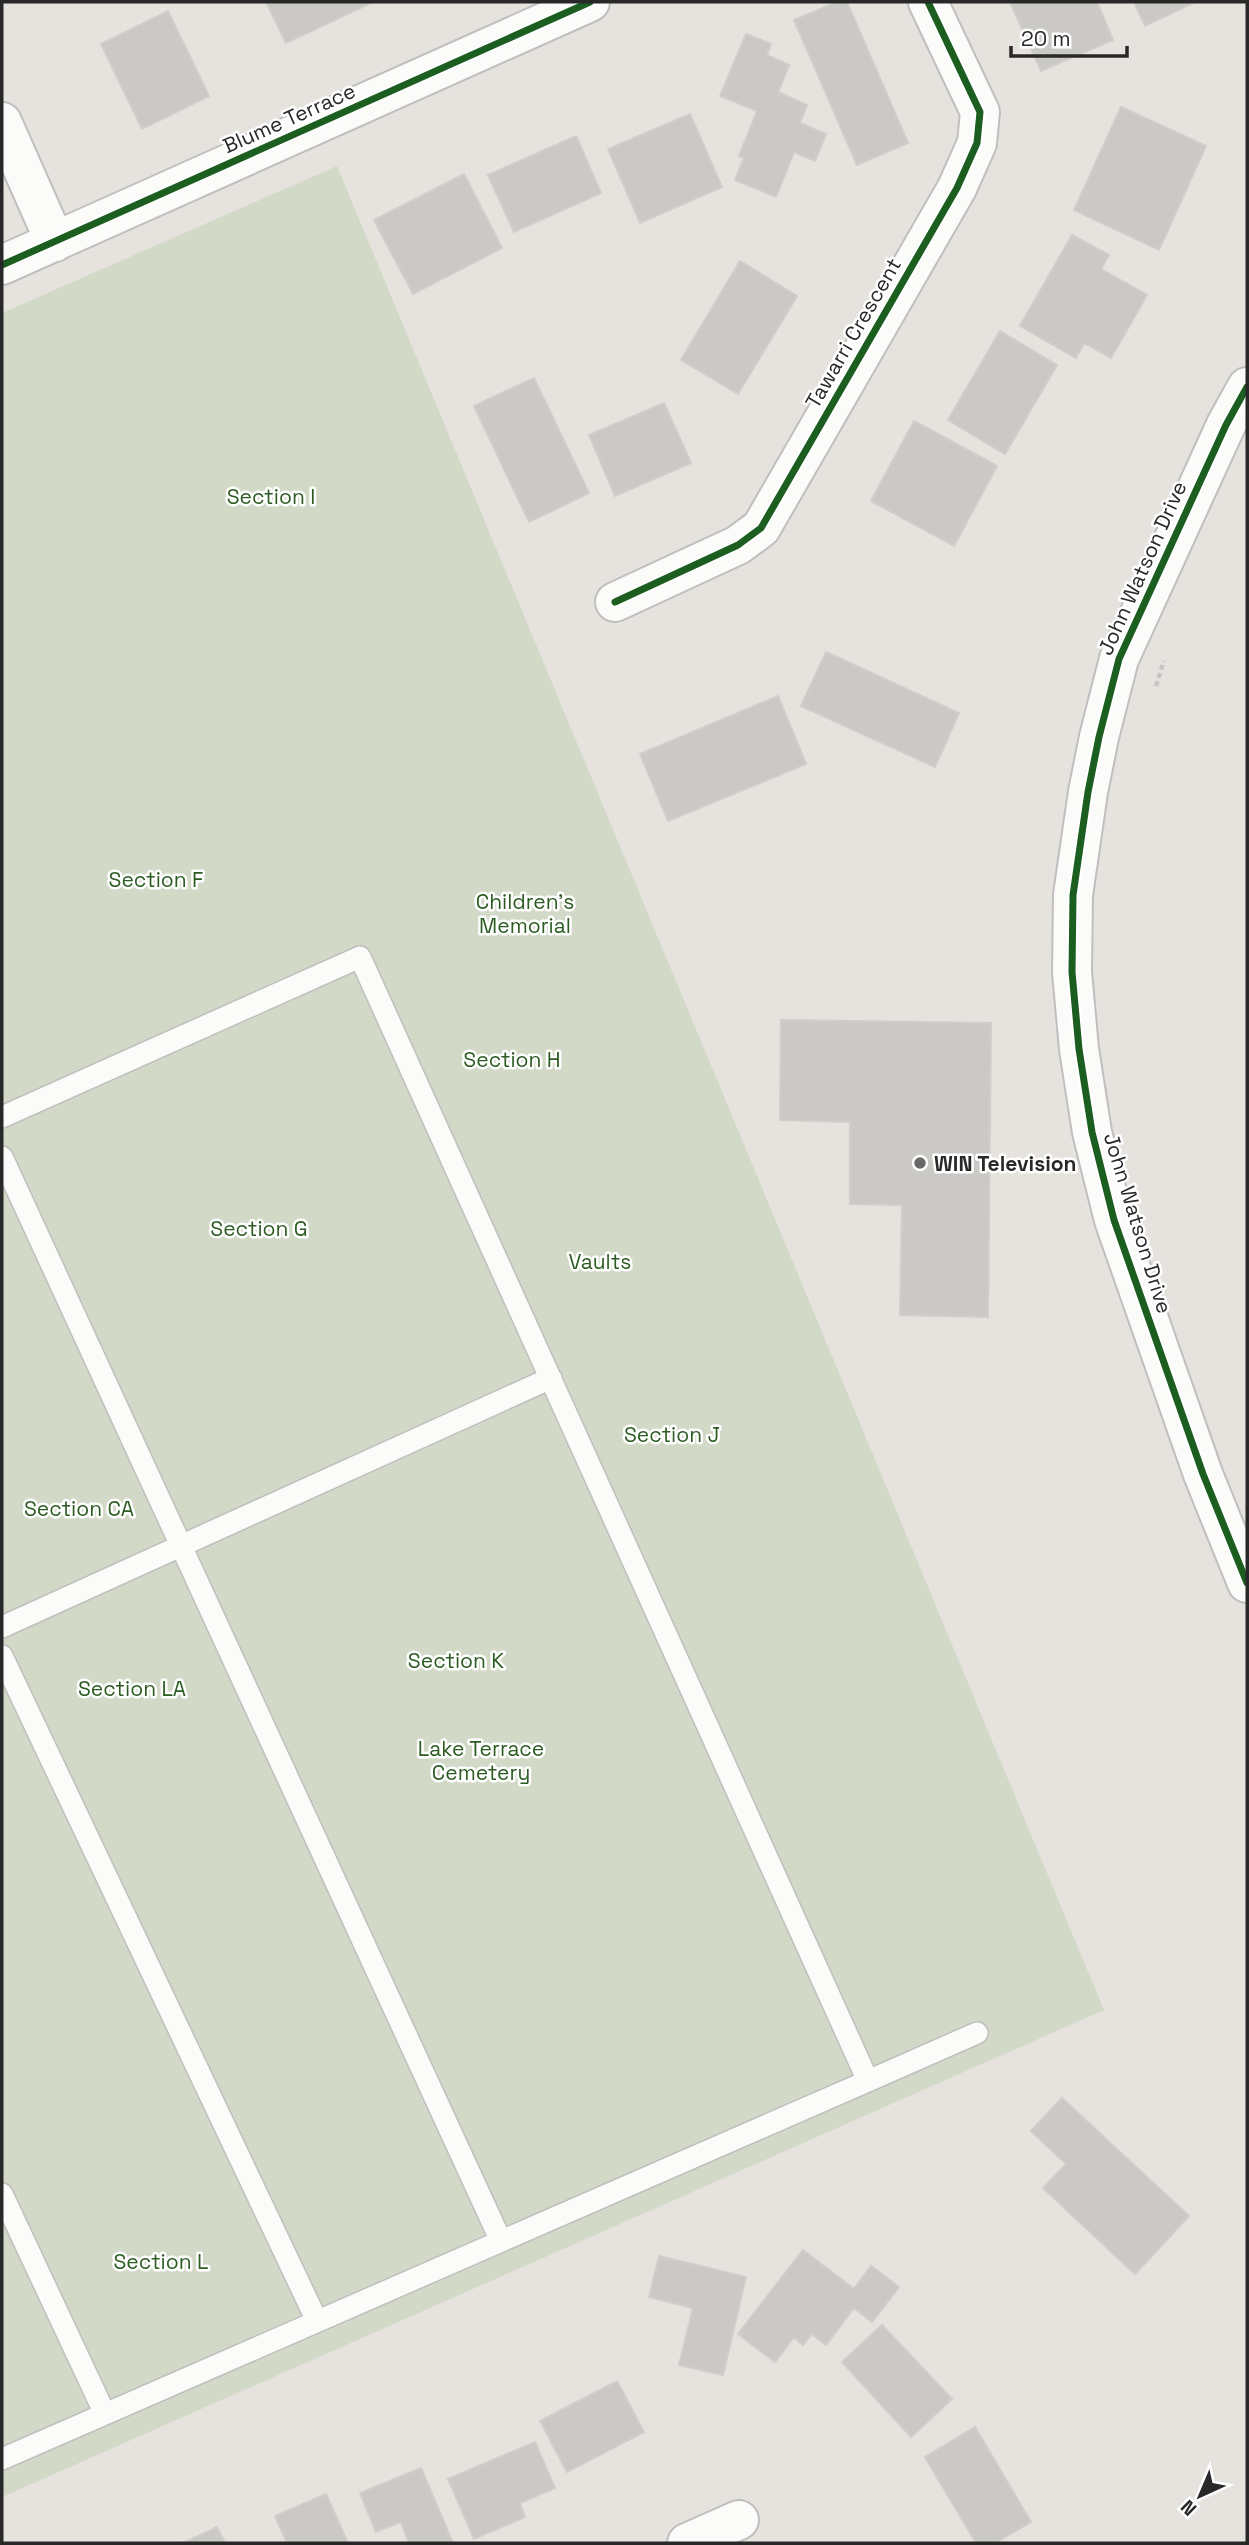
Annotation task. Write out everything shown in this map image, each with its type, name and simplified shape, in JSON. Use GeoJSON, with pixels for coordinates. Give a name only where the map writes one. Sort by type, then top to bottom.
{"type":"FeatureCollection","features":[{"type":"Feature","properties":{"kind":"street","name":"Blume Terrace"},"geometry":{"type":"LineString","coordinates":[[2,265],[590,2]]}},
{"type":"Feature","properties":{"kind":"street","name":"Tawarri Crescent"},"geometry":{"type":"LineString","coordinates":[[615,602],[738,545],[761,528],[957,188],[977,143],[980,112],[928,2]]}},
{"type":"Feature","properties":{"kind":"street"},"geometry":{"type":"LineString","coordinates":[[2,122],[55,242]]}},
{"type":"Feature","properties":{"kind":"street","name":"John Watson Drive"},"geometry":{"type":"LineString","coordinates":[[1247,387],[1226,425],[1119,659],[1088,792],[1073,895],[1072,972],[1079,1049],[1092,1132],[1114,1220],[1203,1474],[1247,1583]]}},
{"type":"Feature","properties":{"kind":"street"},"geometry":{"type":"LineString","coordinates":[[687,2543],[739,2520]]}},
{"type":"Feature","properties":{"kind":"lane"},"geometry":{"type":"LineString","coordinates":[[2,1117],[360,957],[868,2081]]}},
{"type":"Feature","properties":{"kind":"lane"},"geometry":{"type":"LineString","coordinates":[[2,1157],[501,2241]]}},
{"type":"Feature","properties":{"kind":"lane"},"geometry":{"type":"LineString","coordinates":[[2,1628],[551,1378]]}},
{"type":"Feature","properties":{"kind":"lane"},"geometry":{"type":"LineString","coordinates":[[2,1656],[317,2321]]}},
{"type":"Feature","properties":{"kind":"lane"},"geometry":{"type":"LineString","coordinates":[[2,2459],[977,2033]]}},
{"type":"Feature","properties":{"kind":"lane"},"geometry":{"type":"LineString","coordinates":[[2,2194],[105,2414]]}},
{"type":"Feature","properties":{"kind":"path"},"geometry":{"type":"LineString","coordinates":[[1154,692],[1167,653]]}},
{"type":"Feature","properties":{"kind":"green space","name":"Lake Terrace Cemetery"},"geometry":{"type":"Polygon","coordinates":[[[337,166],[1104,2010],[2,2497],[2,313],[337,166]]]}},
{"type":"Feature","properties":{"kind":"building"},"geometry":{"type":"Polygon","coordinates":[[[266,2],[373,2],[286,43],[266,2]]]}},
{"type":"Feature","properties":{"kind":"building"},"geometry":{"type":"Polygon","coordinates":[[[837,2],[847,2],[908,143],[857,165],[794,20],[837,2]]]}},
{"type":"Feature","properties":{"kind":"building"},"geometry":{"type":"Polygon","coordinates":[[[1010,2],[1097,2],[1113,40],[1041,71],[1010,2]]]}},
{"type":"Feature","properties":{"kind":"building"},"geometry":{"type":"Polygon","coordinates":[[[1134,2],[1195,2],[1145,26],[1134,2]]]}},
{"type":"Feature","properties":{"kind":"building"},"geometry":{"type":"Polygon","coordinates":[[[168,11],[209,96],[142,129],[101,44],[168,11]]]}},
{"type":"Feature","properties":{"kind":"building"},"geometry":{"type":"Polygon","coordinates":[[[746,34],[771,44],[767,55],[789,65],[778,92],[807,105],[800,123],[826,134],[815,161],[794,152],[776,197],[735,180],[744,158],[739,156],[757,111],[720,96],[746,34]]]}},
{"type":"Feature","properties":{"kind":"building"},"geometry":{"type":"Polygon","coordinates":[[[1121,107],[1206,146],[1159,250],[1074,210],[1121,107]]]}},
{"type":"Feature","properties":{"kind":"building"},"geometry":{"type":"Polygon","coordinates":[[[690,114],[722,187],[640,223],[608,149],[690,114]]]}},
{"type":"Feature","properties":{"kind":"building"},"geometry":{"type":"Polygon","coordinates":[[[576,136],[601,193],[514,232],[488,175],[576,136]]]}},
{"type":"Feature","properties":{"kind":"building"},"geometry":{"type":"Polygon","coordinates":[[[464,174],[502,248],[413,294],[374,220],[464,174]]]}},
{"type":"Feature","properties":{"kind":"building"},"geometry":{"type":"Polygon","coordinates":[[[1072,235],[1109,255],[1101,269],[1147,295],[1111,358],[1084,343],[1076,358],[1020,326],[1072,235]]]}},
{"type":"Feature","properties":{"kind":"building"},"geometry":{"type":"Polygon","coordinates":[[[740,261],[797,296],[738,394],[681,360],[740,261]]]}},
{"type":"Feature","properties":{"kind":"building"},"geometry":{"type":"Polygon","coordinates":[[[1000,331],[1057,365],[1005,454],[948,420],[1000,331]]]}},
{"type":"Feature","properties":{"kind":"building"},"geometry":{"type":"Polygon","coordinates":[[[534,378],[589,493],[529,522],[474,406],[534,378]]]}},
{"type":"Feature","properties":{"kind":"building"},"geometry":{"type":"Polygon","coordinates":[[[664,403],[691,463],[615,496],[589,435],[664,403]]]}},
{"type":"Feature","properties":{"kind":"building"},"geometry":{"type":"Polygon","coordinates":[[[914,421],[997,466],[954,546],[871,501],[914,421]]]}},
{"type":"Feature","properties":{"kind":"building"},"geometry":{"type":"Polygon","coordinates":[[[826,652],[959,713],[935,767],[801,706],[826,652]]]}},
{"type":"Feature","properties":{"kind":"building"},"geometry":{"type":"Polygon","coordinates":[[[778,696],[806,764],[668,821],[640,754],[778,696]]]}},
{"type":"Feature","properties":{"kind":"building","name":"WIN Television"},"geometry":{"type":"Polygon","coordinates":[[[781,1020],[991,1023],[988,1317],[900,1315],[902,1205],[850,1204],[850,1122],[780,1120],[781,1020]]]}},
{"type":"Feature","properties":{"kind":"building"},"geometry":{"type":"Polygon","coordinates":[[[1062,2098],[1189,2216],[1135,2274],[1043,2188],[1066,2164],[1031,2131],[1062,2098]]]}},
{"type":"Feature","properties":{"kind":"building"},"geometry":{"type":"Polygon","coordinates":[[[803,2250],[854,2289],[871,2266],[899,2287],[872,2322],[854,2308],[826,2345],[812,2334],[803,2345],[794,2337],[775,2362],[738,2334],[803,2250]]]}},
{"type":"Feature","properties":{"kind":"building"},"geometry":{"type":"Polygon","coordinates":[[[659,2256],[746,2277],[723,2375],[679,2365],[693,2308],[649,2297],[659,2256]]]}},
{"type":"Feature","properties":{"kind":"building"},"geometry":{"type":"Polygon","coordinates":[[[882,2325],[952,2399],[911,2437],[842,2362],[882,2325]]]}},
{"type":"Feature","properties":{"kind":"building"},"geometry":{"type":"Polygon","coordinates":[[[617,2381],[644,2432],[567,2472],[540,2421],[617,2381]]]}},
{"type":"Feature","properties":{"kind":"building"},"geometry":{"type":"Polygon","coordinates":[[[975,2427],[1031,2522],[995,2543],[976,2543],[925,2457],[975,2427]]]}},
{"type":"Feature","properties":{"kind":"building"},"geometry":{"type":"Polygon","coordinates":[[[535,2442],[555,2488],[520,2503],[525,2517],[474,2539],[448,2479],[535,2442]]]}},
{"type":"Feature","properties":{"kind":"building"},"geometry":{"type":"Polygon","coordinates":[[[421,2468],[453,2543],[409,2543],[401,2522],[376,2532],[360,2493],[421,2468]]]}},
{"type":"Feature","properties":{"kind":"building"},"geometry":{"type":"Polygon","coordinates":[[[326,2494],[348,2543],[287,2543],[275,2516],[326,2494]]]}},
{"type":"Feature","properties":{"kind":"building"},"geometry":{"type":"Polygon","coordinates":[[[217,2527],[225,2543],[183,2543],[217,2527]]]}},
{"type":"Feature","properties":{"kind":"cycle path"},"geometry":{"type":"LineString","coordinates":[[2,265],[590,2]]}},
{"type":"Feature","properties":{"kind":"cycle path"},"geometry":{"type":"LineString","coordinates":[[615,602],[738,545],[761,528],[957,188],[977,143],[980,112],[928,2]]}},
{"type":"Feature","properties":{"kind":"cycle path"},"geometry":{"type":"LineString","coordinates":[[1247,387],[1226,425],[1119,659],[1088,792],[1073,895],[1072,972],[1079,1049],[1092,1132],[1114,1220],[1203,1474],[1247,1583]]}},
{"type":"Feature","properties":{"kind":"place","name":"WIN Television"},"geometry":{"type":"Point","coordinates":[920,1163]}},
{"type":"Feature","properties":{"kind":"park label","name":"Section I"},"geometry":{"type":"Point","coordinates":[271,496]}},
{"type":"Feature","properties":{"kind":"park label","name":"Section F"},"geometry":{"type":"Point","coordinates":[156,879]}},
{"type":"Feature","properties":{"kind":"park label","name":"Children's Memorial"},"geometry":{"type":"Point","coordinates":[525,913]}},
{"type":"Feature","properties":{"kind":"park label","name":"Section H"},"geometry":{"type":"Point","coordinates":[512,1059]}},
{"type":"Feature","properties":{"kind":"park label","name":"Section G"},"geometry":{"type":"Point","coordinates":[259,1228]}},
{"type":"Feature","properties":{"kind":"park label","name":"Vaults"},"geometry":{"type":"Point","coordinates":[600,1261]}},
{"type":"Feature","properties":{"kind":"park label","name":"Section J"},"geometry":{"type":"Point","coordinates":[672,1434]}},
{"type":"Feature","properties":{"kind":"park label","name":"Section CA"},"geometry":{"type":"Point","coordinates":[79,1508]}},
{"type":"Feature","properties":{"kind":"park label","name":"Section K"},"geometry":{"type":"Point","coordinates":[456,1660]}},
{"type":"Feature","properties":{"kind":"park label","name":"Section LA"},"geometry":{"type":"Point","coordinates":[132,1688]}},
{"type":"Feature","properties":{"kind":"park label","name":"Section L"},"geometry":{"type":"Point","coordinates":[161,2261]}}]}
